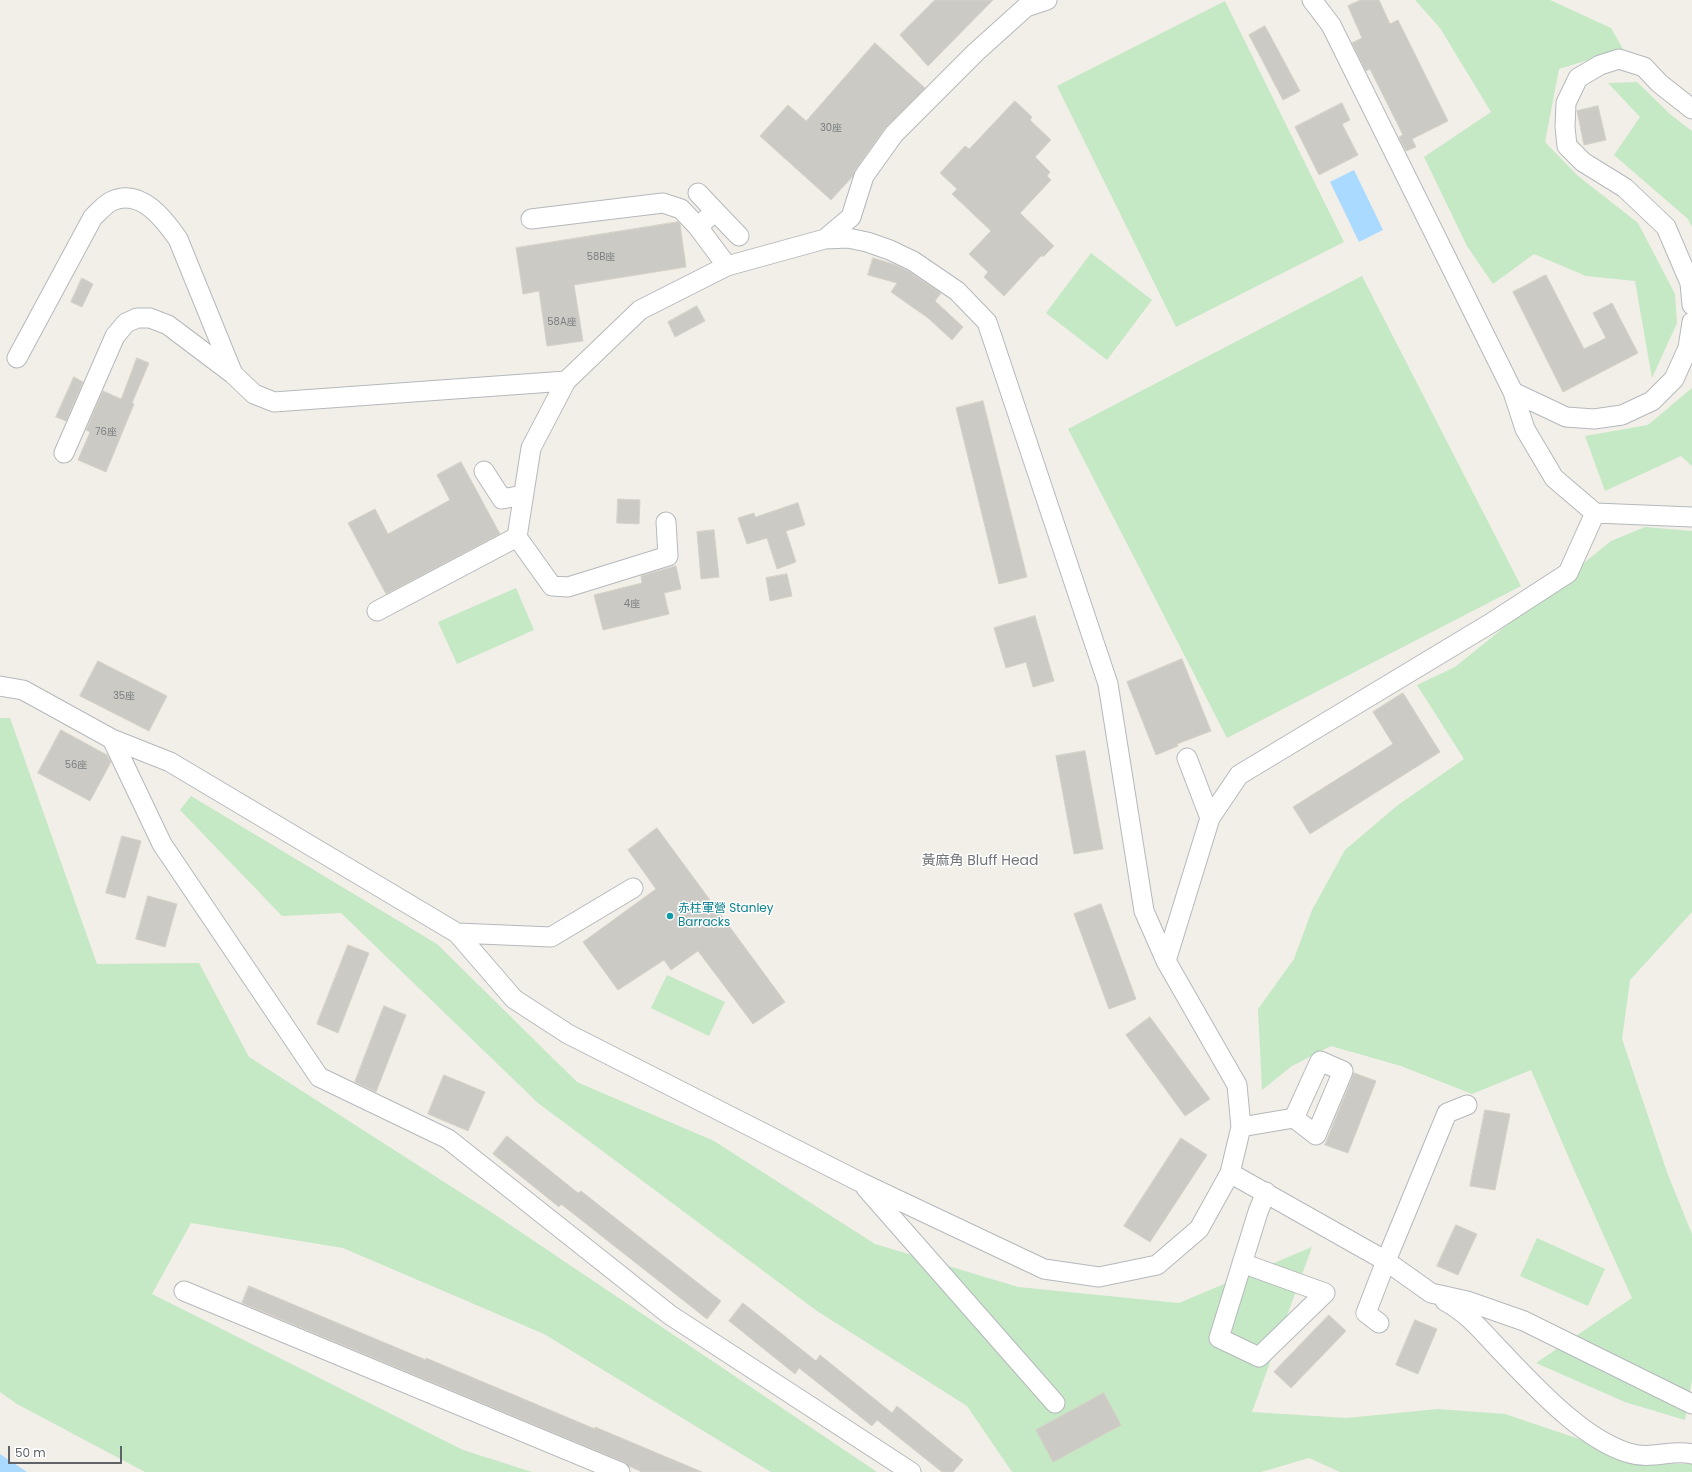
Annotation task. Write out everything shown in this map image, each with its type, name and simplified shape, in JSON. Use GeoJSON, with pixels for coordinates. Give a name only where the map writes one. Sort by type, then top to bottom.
{"type":"FeatureCollection","features":[{"type":"Feature","properties":{"kind":"lane"},"geometry":{"type":"LineString","coordinates":[[825,239],[851,217],[864,176],[894,134],[976,52],[1026,7],[1047,0]]}},
{"type":"Feature","properties":{"kind":"lane"},"geometry":{"type":"LineString","coordinates":[[1312,0],[1331,26],[1513,392],[1525,429],[1554,478],[1596,512],[1692,517]]}},
{"type":"Feature","properties":{"kind":"lane"},"geometry":{"type":"LineString","coordinates":[[1692,109],[1659,83],[1644,67],[1619,59],[1600,65],[1578,78],[1566,103],[1564,127],[1568,146],[1583,162],[1625,188],[1666,226],[1690,283],[1692,305]]}},
{"type":"Feature","properties":{"kind":"lane"},"geometry":{"type":"LineString","coordinates":[[698,193],[739,236]]}},
{"type":"Feature","properties":{"kind":"lane"},"geometry":{"type":"LineString","coordinates":[[17,358],[93,217],[111,201],[131,197],[149,206],[164,220],[178,239],[233,374]]}},
{"type":"Feature","properties":{"kind":"lane"},"geometry":{"type":"LineString","coordinates":[[531,219],[663,203],[681,209],[698,227],[727,266]]}},
{"type":"Feature","properties":{"kind":"lane"},"geometry":{"type":"LineString","coordinates":[[698,227],[715,211]]}},
{"type":"Feature","properties":{"kind":"lane"},"geometry":{"type":"LineString","coordinates":[[0,686],[23,690],[112,738],[170,762],[457,933],[514,999],[568,1034],[860,1182],[1044,1269],[1100,1277],[1157,1265],[1199,1229],[1230,1173],[1241,1127],[1237,1085],[1166,961],[1144,911],[1108,684],[987,322],[958,290],[913,261],[890,250],[867,242],[848,238],[825,239],[727,266],[640,310],[566,381],[531,448],[517,537],[552,586],[568,587],[661,560],[668,556],[666,522]]}},
{"type":"Feature","properties":{"kind":"lane"},"geometry":{"type":"LineString","coordinates":[[64,453],[115,336],[126,323],[137,318],[150,318],[168,325],[233,374],[254,394],[274,402],[566,381]]}},
{"type":"Feature","properties":{"kind":"lane"},"geometry":{"type":"LineString","coordinates":[[1513,392],[1566,417],[1594,419],[1622,415],[1652,401],[1674,379],[1688,348],[1692,322]]}},
{"type":"Feature","properties":{"kind":"lane"},"geometry":{"type":"LineString","coordinates":[[484,471],[505,504],[523,495]]}},
{"type":"Feature","properties":{"kind":"lane"},"geometry":{"type":"LineString","coordinates":[[1166,961],[1210,818],[1239,775],[1491,623],[1568,573],[1596,512]]}},
{"type":"Feature","properties":{"kind":"lane"},"geometry":{"type":"LineString","coordinates":[[377,611],[517,537]]}},
{"type":"Feature","properties":{"kind":"lane"},"geometry":{"type":"LineString","coordinates":[[112,738],[162,844],[319,1076],[448,1139],[670,1315],[911,1472]]}},
{"type":"Feature","properties":{"kind":"lane"},"geometry":{"type":"LineString","coordinates":[[1187,758],[1210,818]]}},
{"type":"Feature","properties":{"kind":"lane"},"geometry":{"type":"LineString","coordinates":[[457,933],[551,937],[633,888]]}},
{"type":"Feature","properties":{"kind":"lane"},"geometry":{"type":"LineString","coordinates":[[1379,1322],[1366,1313],[1386,1261],[1447,1113],[1467,1105]]}},
{"type":"Feature","properties":{"kind":"lane"},"geometry":{"type":"LineString","coordinates":[[1241,1127],[1294,1118]]}},
{"type":"Feature","properties":{"kind":"lane"},"geometry":{"type":"LineString","coordinates":[[1230,1173],[1386,1261],[1431,1293],[1455,1306],[1468,1317],[1548,1399],[1595,1436],[1617,1448],[1638,1455],[1660,1456],[1686,1453],[1692,1454]]}},
{"type":"Feature","properties":{"kind":"lane"},"geometry":{"type":"LineString","coordinates":[[860,1182],[1054,1403]]}},
{"type":"Feature","properties":{"kind":"lane"},"geometry":{"type":"LineString","coordinates":[[1242,1263],[1325,1293],[1259,1357],[1219,1338],[1242,1263],[1266,1192]]}},
{"type":"Feature","properties":{"kind":"lane"},"geometry":{"type":"LineString","coordinates":[[184,1291],[620,1472]]}},
{"type":"Feature","properties":{"kind":"lane"},"geometry":{"type":"LineString","coordinates":[[1431,1293],[1467,1301],[1512,1316],[1692,1404]]}},
{"type":"Feature","properties":{"kind":"green space"},"geometry":{"type":"Polygon","coordinates":[[[1415,0],[1550,0],[1611,28],[1623,49],[1559,69],[1545,142],[1578,176],[1638,223],[1675,294],[1677,323],[1652,378],[1635,281],[1586,276],[1534,254],[1493,284],[1467,246],[1424,157],[1491,112],[1440,28],[1415,0]]]}},
{"type":"Feature","properties":{"kind":"green space"},"geometry":{"type":"Polygon","coordinates":[[[1225,1],[1344,242],[1176,327],[1057,86],[1225,1]]]}},
{"type":"Feature","properties":{"kind":"green space"},"geometry":{"type":"Polygon","coordinates":[[[1637,82],[1671,115],[1692,131],[1692,227],[1688,219],[1614,155],[1640,117],[1608,83],[1637,82]]]}},
{"type":"Feature","properties":{"kind":"green space"},"geometry":{"type":"Polygon","coordinates":[[[1091,253],[1152,300],[1107,360],[1046,313],[1091,253]]]}},
{"type":"Feature","properties":{"kind":"green space"},"geometry":{"type":"Polygon","coordinates":[[[1362,276],[1521,586],[1227,738],[1068,429],[1362,276]]]}},
{"type":"Feature","properties":{"kind":"green space"},"geometry":{"type":"Polygon","coordinates":[[[1692,388],[1692,466],[1681,456],[1605,491],[1585,436],[1648,425],[1692,388]]]}},
{"type":"Feature","properties":{"kind":"green space"},"geometry":{"type":"Polygon","coordinates":[[[1645,527],[1692,531],[1692,912],[1630,980],[1622,1039],[1668,1175],[1692,1234],[1692,1380],[1685,1420],[1625,1402],[1536,1363],[1632,1298],[1531,1070],[1472,1094],[1401,1066],[1331,1046],[1292,1066],[1262,1090],[1258,1009],[1294,959],[1312,910],[1345,850],[1398,805],[1464,759],[1417,685],[1455,667],[1611,541],[1645,527]]]}},
{"type":"Feature","properties":{"kind":"green space"},"geometry":{"type":"Polygon","coordinates":[[[516,588],[534,630],[457,664],[438,622],[516,588]]]}},
{"type":"Feature","properties":{"kind":"green space"},"geometry":{"type":"Polygon","coordinates":[[[0,718],[10,718],[97,964],[199,963],[249,1057],[491,1212],[877,1472],[771,1472],[544,1334],[343,1248],[191,1223],[152,1294],[463,1450],[532,1472],[145,1472],[17,1404],[0,1392],[0,718]]]}},
{"type":"Feature","properties":{"kind":"green space"},"geometry":{"type":"Polygon","coordinates":[[[191,796],[437,944],[577,1082],[714,1141],[875,1244],[1018,1287],[1179,1303],[1312,1247],[1252,1412],[1346,1418],[1438,1409],[1505,1414],[1650,1463],[1692,1464],[1692,1472],[1340,1472],[1309,1458],[1261,1472],[1012,1472],[967,1406],[817,1311],[538,1103],[341,913],[282,916],[180,810],[191,796]]]}},
{"type":"Feature","properties":{"kind":"green space"},"geometry":{"type":"Polygon","coordinates":[[[667,975],[725,1002],[709,1036],[651,1008],[667,975]]]}},
{"type":"Feature","properties":{"kind":"green space"},"geometry":{"type":"Polygon","coordinates":[[[1537,1238],[1605,1269],[1588,1306],[1520,1276],[1537,1238]]]}},
{"type":"Feature","properties":{"kind":"water"},"geometry":{"type":"Polygon","coordinates":[[[1354,170],[1383,230],[1359,242],[1330,182],[1354,170]]]}},
{"type":"Feature","properties":{"kind":"water"},"geometry":{"type":"Polygon","coordinates":[[[0,1454],[27,1472],[0,1472],[0,1454]]]}},
{"type":"Feature","properties":{"kind":"building"},"geometry":{"type":"Polygon","coordinates":[[[935,0],[993,0],[928,66],[900,35],[935,0]]]}},
{"type":"Feature","properties":{"kind":"building"},"geometry":{"type":"Polygon","coordinates":[[[1361,0],[1379,0],[1390,24],[1398,20],[1448,121],[1412,139],[1416,147],[1406,151],[1399,137],[1403,135],[1370,69],[1366,71],[1352,43],[1362,38],[1348,6],[1361,0]]]}},
{"type":"Feature","properties":{"kind":"building"},"geometry":{"type":"Polygon","coordinates":[[[1265,26],[1300,91],[1283,100],[1249,35],[1265,26]]]}},
{"type":"Feature","properties":{"kind":"building"},"geometry":{"type":"Polygon","coordinates":[[[875,43],[925,88],[885,128],[855,170],[853,176],[831,200],[760,136],[788,105],[806,121],[875,43]]]}},
{"type":"Feature","properties":{"kind":"building"},"geometry":{"type":"Polygon","coordinates":[[[1015,101],[1032,117],[1030,120],[1051,140],[1035,157],[1050,172],[1047,176],[1051,180],[1020,213],[1054,246],[1043,257],[1042,255],[1004,296],[984,277],[988,272],[969,254],[991,231],[952,194],[957,189],[940,173],[965,146],[969,149],[1015,101]]]}},
{"type":"Feature","properties":{"kind":"building"},"geometry":{"type":"Polygon","coordinates":[[[1342,103],[1350,120],[1342,124],[1358,155],[1319,175],[1295,127],[1342,103]]]}},
{"type":"Feature","properties":{"kind":"building"},"geometry":{"type":"Polygon","coordinates":[[[1598,106],[1606,140],[1584,145],[1577,111],[1598,106]]]}},
{"type":"Feature","properties":{"kind":"building"},"geometry":{"type":"Polygon","coordinates":[[[678,222],[680,224],[686,267],[574,285],[583,341],[547,346],[539,291],[523,294],[516,248],[678,222]]]}},
{"type":"Feature","properties":{"kind":"building"},"geometry":{"type":"Polygon","coordinates":[[[873,258],[896,265],[908,271],[941,293],[935,301],[963,327],[952,340],[928,318],[891,292],[897,283],[868,275],[873,258]]]}},
{"type":"Feature","properties":{"kind":"building"},"geometry":{"type":"Polygon","coordinates":[[[1546,275],[1584,349],[1606,338],[1593,313],[1612,303],[1638,353],[1563,392],[1513,292],[1546,275]]]}},
{"type":"Feature","properties":{"kind":"building"},"geometry":{"type":"Polygon","coordinates":[[[82,278],[93,284],[82,307],[71,302],[82,278]]]}},
{"type":"Feature","properties":{"kind":"building"},"geometry":{"type":"Polygon","coordinates":[[[697,306],[705,321],[675,337],[668,322],[697,306]]]}},
{"type":"Feature","properties":{"kind":"building"},"geometry":{"type":"Polygon","coordinates":[[[137,358],[149,363],[106,472],[78,460],[90,432],[86,430],[103,391],[121,399],[137,358]]]}},
{"type":"Feature","properties":{"kind":"building"},"geometry":{"type":"Polygon","coordinates":[[[74,377],[83,382],[66,421],[56,417],[74,377]]]}},
{"type":"Feature","properties":{"kind":"building"},"geometry":{"type":"Polygon","coordinates":[[[983,401],[1027,577],[999,584],[956,408],[983,401]]]}},
{"type":"Feature","properties":{"kind":"building"},"geometry":{"type":"Polygon","coordinates":[[[461,462],[500,534],[386,594],[348,523],[375,509],[388,534],[450,500],[437,475],[461,462]]]}},
{"type":"Feature","properties":{"kind":"building"},"geometry":{"type":"Polygon","coordinates":[[[618,499],[640,500],[639,524],[617,523],[618,499]]]}},
{"type":"Feature","properties":{"kind":"building"},"geometry":{"type":"Polygon","coordinates":[[[798,503],[805,525],[786,531],[796,562],[777,569],[767,538],[747,544],[738,518],[754,513],[755,517],[798,503]]]}},
{"type":"Feature","properties":{"kind":"building"},"geometry":{"type":"Polygon","coordinates":[[[714,530],[719,577],[701,579],[697,532],[714,530]]]}},
{"type":"Feature","properties":{"kind":"building"},"geometry":{"type":"Polygon","coordinates":[[[676,566],[681,589],[664,593],[669,614],[603,630],[594,595],[642,583],[641,576],[676,566]]]}},
{"type":"Feature","properties":{"kind":"building"},"geometry":{"type":"Polygon","coordinates":[[[787,574],[792,596],[770,601],[766,578],[787,574]]]}},
{"type":"Feature","properties":{"kind":"building"},"geometry":{"type":"Polygon","coordinates":[[[1035,616],[1054,681],[1033,687],[1026,662],[1006,668],[994,628],[1035,616]]]}},
{"type":"Feature","properties":{"kind":"building"},"geometry":{"type":"Polygon","coordinates":[[[1182,659],[1211,731],[1177,744],[1178,746],[1156,755],[1127,682],[1182,659]]]}},
{"type":"Feature","properties":{"kind":"building"},"geometry":{"type":"Polygon","coordinates":[[[98,661],[167,696],[149,731],[80,696],[98,661]]]}},
{"type":"Feature","properties":{"kind":"building"},"geometry":{"type":"Polygon","coordinates":[[[1403,693],[1440,752],[1310,834],[1293,807],[1393,744],[1373,712],[1403,693]]]}},
{"type":"Feature","properties":{"kind":"building"},"geometry":{"type":"Polygon","coordinates":[[[61,730],[107,755],[111,762],[90,801],[38,773],[61,730]]]}},
{"type":"Feature","properties":{"kind":"building"},"geometry":{"type":"Polygon","coordinates":[[[1085,751],[1103,849],[1074,854],[1056,756],[1085,751]]]}},
{"type":"Feature","properties":{"kind":"building","name":"赤柱軍營 Stanley Barracks"},"geometry":{"type":"Polygon","coordinates":[[[657,828],[785,1002],[753,1024],[698,951],[671,970],[664,960],[618,990],[583,942],[656,889],[628,850],[657,828]]]}},
{"type":"Feature","properties":{"kind":"building"},"geometry":{"type":"Polygon","coordinates":[[[122,836],[141,841],[125,898],[106,893],[122,836]]]}},
{"type":"Feature","properties":{"kind":"building"},"geometry":{"type":"Polygon","coordinates":[[[148,896],[177,904],[165,947],[136,939],[148,896]]]}},
{"type":"Feature","properties":{"kind":"building"},"geometry":{"type":"Polygon","coordinates":[[[1101,904],[1136,999],[1109,1009],[1074,914],[1101,904]]]}},
{"type":"Feature","properties":{"kind":"building"},"geometry":{"type":"Polygon","coordinates":[[[348,945],[369,953],[338,1033],[317,1024],[348,945]]]}},
{"type":"Feature","properties":{"kind":"building"},"geometry":{"type":"Polygon","coordinates":[[[384,1006],[406,1015],[376,1092],[355,1082],[384,1006]]]}},
{"type":"Feature","properties":{"kind":"building"},"geometry":{"type":"Polygon","coordinates":[[[1150,1017],[1210,1099],[1185,1116],[1126,1035],[1150,1017]]]}},
{"type":"Feature","properties":{"kind":"building"},"geometry":{"type":"Polygon","coordinates":[[[1354,1073],[1376,1081],[1348,1153],[1325,1145],[1354,1073]]]}},
{"type":"Feature","properties":{"kind":"building"},"geometry":{"type":"Polygon","coordinates":[[[444,1075],[485,1092],[468,1131],[428,1114],[444,1075]]]}},
{"type":"Feature","properties":{"kind":"building"},"geometry":{"type":"Polygon","coordinates":[[[1485,1110],[1510,1114],[1495,1190],[1470,1186],[1485,1110]]]}},
{"type":"Feature","properties":{"kind":"building"},"geometry":{"type":"Polygon","coordinates":[[[507,1136],[578,1193],[581,1191],[721,1301],[707,1319],[561,1204],[559,1207],[493,1154],[507,1136]]]}},
{"type":"Feature","properties":{"kind":"building"},"geometry":{"type":"Polygon","coordinates":[[[1181,1138],[1207,1155],[1150,1242],[1124,1226],[1181,1138]]]}},
{"type":"Feature","properties":{"kind":"building"},"geometry":{"type":"Polygon","coordinates":[[[1456,1225],[1477,1234],[1458,1275],[1437,1266],[1456,1225]]]}},
{"type":"Feature","properties":{"kind":"building"},"geometry":{"type":"Polygon","coordinates":[[[249,1286],[426,1360],[426,1358],[702,1472],[642,1472],[624,1462],[242,1303],[249,1286]]]}},
{"type":"Feature","properties":{"kind":"building"},"geometry":{"type":"Polygon","coordinates":[[[743,1303],[816,1361],[820,1355],[892,1413],[897,1406],[963,1460],[953,1472],[942,1472],[877,1420],[872,1426],[799,1368],[795,1374],[729,1321],[743,1303]]]}},
{"type":"Feature","properties":{"kind":"building"},"geometry":{"type":"Polygon","coordinates":[[[1329,1315],[1346,1331],[1291,1388],[1274,1372],[1329,1315]]]}},
{"type":"Feature","properties":{"kind":"building"},"geometry":{"type":"Polygon","coordinates":[[[1415,1320],[1437,1329],[1418,1374],[1396,1365],[1415,1320]]]}},
{"type":"Feature","properties":{"kind":"building"},"geometry":{"type":"Polygon","coordinates":[[[1104,1393],[1121,1425],[1053,1462],[1036,1430],[1104,1393]]]}},
{"type":"Feature","properties":{"kind":"place","name":"赤柱軍營 Stanley Barracks"},"geometry":{"type":"Point","coordinates":[670,916]}},
{"type":"Feature","properties":{"kind":"district","name":"黃麻角 Bluff Head"},"geometry":{"type":"Point","coordinates":[980,861]}}]}
